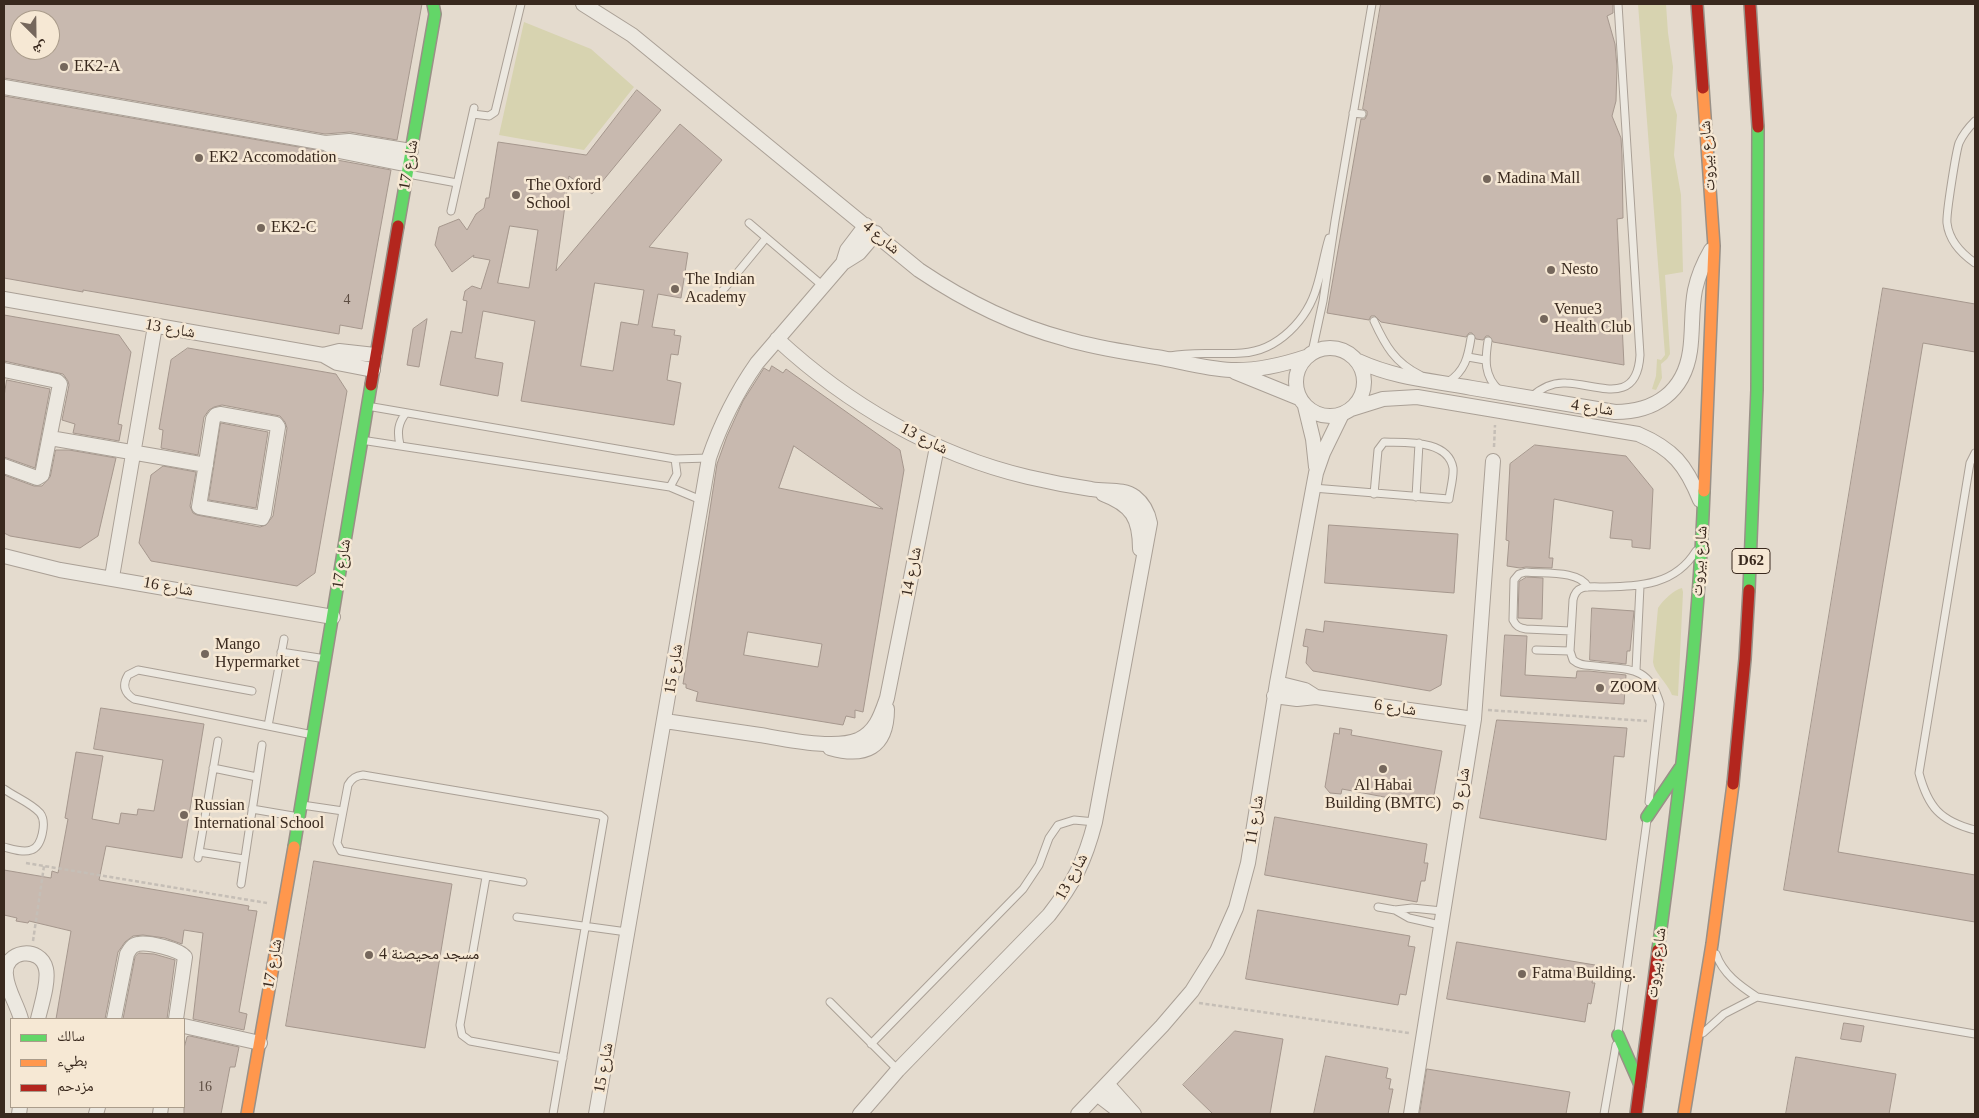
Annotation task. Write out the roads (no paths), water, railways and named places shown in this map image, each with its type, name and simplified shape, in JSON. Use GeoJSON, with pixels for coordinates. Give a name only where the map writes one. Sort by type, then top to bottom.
{"type":"FeatureCollection","features":[{"type":"Feature","properties":{"kind":"main road","name":"شارع بيروت"},"geometry":{"type":"LineString","coordinates":[[1636,1114],[1683,764],[1694,652],[1704,509],[1714,246],[1697,4]]}},
{"type":"Feature","properties":{"kind":"main road","name":"D62"},"geometry":{"type":"LineString","coordinates":[[1684,1114],[1712,944],[1739,722],[1750,588],[1758,362],[1759,188],[1750,6]]}},
{"type":"Feature","properties":{"kind":"main road","name":"شارع 17"},"geometry":{"type":"LineString","coordinates":[[247,1114],[314,735],[361,440],[437,7]]}},
{"type":"Feature","properties":{"kind":"main road"},"geometry":{"type":"LineString","coordinates":[[1647,816],[1683,764]]}},
{"type":"Feature","properties":{"kind":"main road"},"geometry":{"type":"LineString","coordinates":[[1618,1035],[1641,1086]]}},
{"type":"Feature","properties":{"kind":"street","name":"شارع 4"},"geometry":{"type":"LineString","coordinates":[[584,4],[632,35],[919,270],[965,299],[1014,322],[1077,342],[1230,370],[1302,402]]}},
{"type":"Feature","properties":{"kind":"street"},"geometry":{"type":"LineString","coordinates":[[4,87],[326,143],[349,141],[411,151]]}},
{"type":"Feature","properties":{"kind":"street"},"geometry":{"type":"LineString","coordinates":[[326,143],[339,151],[408,169]]}},
{"type":"Feature","properties":{"kind":"street","name":"شارع 15"},"geometry":{"type":"LineString","coordinates":[[596,1114],[709,458],[734,397],[757,363],[843,263],[850,245],[871,229]]}},
{"type":"Feature","properties":{"kind":"street","name":"شارع 4"},"geometry":{"type":"LineString","coordinates":[[1358,361],[1398,376],[1615,412],[1631,412],[1646,408],[1660,402],[1672,391],[1681,379],[1687,365],[1695,290],[1705,260],[1714,246]]}},
{"type":"Feature","properties":{"kind":"street","name":"شارع 13"},"geometry":{"type":"LineString","coordinates":[[8,301],[323,355],[336,363],[373,370]]}},
{"type":"Feature","properties":{"kind":"street"},"geometry":{"type":"LineString","coordinates":[[112,578],[155,326]]}},
{"type":"Feature","properties":{"kind":"street","name":"شارع 13"},"geometry":{"type":"LineString","coordinates":[[777,339],[801,362],[833,385],[898,426],[937,447],[1007,472],[1094,490],[1119,501],[1132,512],[1139,526],[1140,534],[1140,568],[1095,822],[1089,848],[1082,864],[1066,894],[1049,915],[898,1070],[860,1114]]}},
{"type":"Feature","properties":{"kind":"street"},"geometry":{"type":"LineString","coordinates":[[1324,348],[1336,348],[1348,352],[1358,361],[1364,381],[1363,392],[1358,401],[1346,411],[1332,416],[1322,415],[1313,412],[1302,402],[1295,381],[1300,364],[1309,355],[1324,348]]}},
{"type":"Feature","properties":{"kind":"street","name":"شارع 13"},"geometry":{"type":"LineString","coordinates":[[323,355],[339,351],[376,355]]}},
{"type":"Feature","properties":{"kind":"street","name":"شارع 4"},"geometry":{"type":"LineString","coordinates":[[1230,370],[1268,367],[1309,355]]}},
{"type":"Feature","properties":{"kind":"street"},"geometry":{"type":"LineString","coordinates":[[4,370],[60,382],[42,476],[38,478],[4,466]]}},
{"type":"Feature","properties":{"kind":"street","name":"شارع 4"},"geometry":{"type":"LineString","coordinates":[[1346,411],[1383,399],[1409,397],[1496,409],[1638,434],[1655,441],[1670,451],[1682,464],[1692,479],[1704,509]]}},
{"type":"Feature","properties":{"kind":"street","name":"شارع 11"},"geometry":{"type":"LineString","coordinates":[[1302,402],[1313,439],[1316,473]]}},
{"type":"Feature","properties":{"kind":"street","name":"شارع 11"},"geometry":{"type":"LineString","coordinates":[[1078,1114],[1108,1085],[1184,1001],[1217,951],[1227,931],[1243,886],[1276,690],[1316,473],[1323,453],[1346,411]]}},
{"type":"Feature","properties":{"kind":"street"},"geometry":{"type":"LineString","coordinates":[[220,414],[278,425],[262,518],[199,507],[206,465],[216,415],[220,414]]}},
{"type":"Feature","properties":{"kind":"street"},"geometry":{"type":"LineString","coordinates":[[50,438],[206,465]]}},
{"type":"Feature","properties":{"kind":"street","name":"شارع 14"},"geometry":{"type":"LineString","coordinates":[[665,721],[810,743],[854,753],[864,751],[880,739],[885,730],[887,720],[887,698],[937,447]]}},
{"type":"Feature","properties":{"kind":"street","name":"شارع 9"},"geometry":{"type":"LineString","coordinates":[[1411,1114],[1474,714],[1493,461]]}},
{"type":"Feature","properties":{"kind":"street","name":"شارع 16"},"geometry":{"type":"LineString","coordinates":[[4,556],[39,566],[333,616]]}},
{"type":"Feature","properties":{"kind":"street","name":"شارع 6"},"geometry":{"type":"LineString","coordinates":[[1276,690],[1305,690],[1316,697],[1474,714]]}},
{"type":"Feature","properties":{"kind":"street"},"geometry":{"type":"LineString","coordinates":[[114,1018],[127,954],[130,948],[137,944],[176,950],[182,952],[185,957],[176,1018]]}},
{"type":"Feature","properties":{"kind":"street"},"geometry":{"type":"LineString","coordinates":[[21,1018],[5,973],[7,964],[13,957],[22,953],[31,953],[39,957],[47,971],[38,1018]]}},
{"type":"Feature","properties":{"kind":"street"},"geometry":{"type":"LineString","coordinates":[[185,1026],[259,1047]]}},
{"type":"Feature","properties":{"kind":"street"},"geometry":{"type":"LineString","coordinates":[[185,1034],[259,1047]]}},
{"type":"Feature","properties":{"kind":"street"},"geometry":{"type":"LineString","coordinates":[[1108,1085],[1134,1114]]}},
{"type":"Feature","properties":{"kind":"street"},"geometry":{"type":"LineString","coordinates":[[1098,1095],[1123,1114]]}},
{"type":"Feature","properties":{"kind":"lane"},"geometry":{"type":"LineString","coordinates":[[451,211],[474,111],[489,116],[495,112],[521,4]]}},
{"type":"Feature","properties":{"kind":"lane"},"geometry":{"type":"LineString","coordinates":[[1309,355],[1323,301],[1372,4]]}},
{"type":"Feature","properties":{"kind":"lane"},"geometry":{"type":"LineString","coordinates":[[1530,398],[1538,391],[1557,383],[1608,390],[1621,388],[1632,380],[1639,369],[1639,336],[1618,4]]}},
{"type":"Feature","properties":{"kind":"lane"},"geometry":{"type":"LineString","coordinates":[[1353,112],[1362,114]]}},
{"type":"Feature","properties":{"kind":"lane"},"geometry":{"type":"LineString","coordinates":[[1975,121],[1968,128],[1959,144],[1947,222],[1954,242],[1975,263]]}},
{"type":"Feature","properties":{"kind":"lane"},"geometry":{"type":"LineString","coordinates":[[408,169],[457,182]]}},
{"type":"Feature","properties":{"kind":"lane"},"geometry":{"type":"LineString","coordinates":[[1162,358],[1188,354],[1246,353],[1268,346],[1290,331],[1304,315],[1314,297],[1323,258],[1335,221]]}},
{"type":"Feature","properties":{"kind":"lane"},"geometry":{"type":"LineString","coordinates":[[749,223],[823,286]]}},
{"type":"Feature","properties":{"kind":"lane"},"geometry":{"type":"LineString","coordinates":[[719,296],[766,238]]}},
{"type":"Feature","properties":{"kind":"lane"},"geometry":{"type":"LineString","coordinates":[[1374,321],[1383,342],[1397,361],[1408,369],[1443,383],[1458,375],[1468,357],[1471,338]]}},
{"type":"Feature","properties":{"kind":"lane"},"geometry":{"type":"LineString","coordinates":[[1488,341],[1485,360],[1488,374],[1501,392]]}},
{"type":"Feature","properties":{"kind":"lane"},"geometry":{"type":"LineString","coordinates":[[1468,357],[1485,360]]}},
{"type":"Feature","properties":{"kind":"lane"},"geometry":{"type":"LineString","coordinates":[[367,406],[675,459],[709,458]]}},
{"type":"Feature","properties":{"kind":"lane"},"geometry":{"type":"LineString","coordinates":[[400,445],[398,428],[406,413]]}},
{"type":"Feature","properties":{"kind":"lane"},"geometry":{"type":"LineString","coordinates":[[361,440],[670,487],[701,500]]}},
{"type":"Feature","properties":{"kind":"lane"},"geometry":{"type":"LineString","coordinates":[[1313,488],[1374,494],[1449,499],[1453,468],[1447,456],[1437,447],[1419,443],[1384,442],[1378,450],[1374,494]]}},
{"type":"Feature","properties":{"kind":"lane"},"geometry":{"type":"LineString","coordinates":[[1416,497],[1419,443]]}},
{"type":"Feature","properties":{"kind":"lane"},"geometry":{"type":"LineString","coordinates":[[1975,453],[1970,463],[1919,773],[1924,793],[1936,811],[1954,823],[1975,830]]}},
{"type":"Feature","properties":{"kind":"lane"},"geometry":{"type":"LineString","coordinates":[[670,487],[677,474],[675,459]]}},
{"type":"Feature","properties":{"kind":"lane"},"geometry":{"type":"LineString","coordinates":[[1604,1114],[1618,1035],[1660,704],[1656,690],[1648,679],[1636,670],[1581,665],[1573,660],[1570,651],[1574,595],[1578,590],[1588,587],[1640,586],[1670,576],[1694,554],[1702,540]]}},
{"type":"Feature","properties":{"kind":"lane"},"geometry":{"type":"LineString","coordinates":[[1571,631],[1520,628],[1513,620],[1514,580],[1519,574],[1526,572],[1574,576],[1582,580],[1588,587]]}},
{"type":"Feature","properties":{"kind":"lane"},"geometry":{"type":"LineString","coordinates":[[1636,670],[1640,586]]}},
{"type":"Feature","properties":{"kind":"lane"},"geometry":{"type":"LineString","coordinates":[[268,726],[284,639]]}},
{"type":"Feature","properties":{"kind":"lane"},"geometry":{"type":"LineString","coordinates":[[1536,650],[1570,651]]}},
{"type":"Feature","properties":{"kind":"lane"},"geometry":{"type":"LineString","coordinates":[[282,652],[326,659]]}},
{"type":"Feature","properties":{"kind":"lane"},"geometry":{"type":"LineString","coordinates":[[252,691],[138,670],[128,675],[124,686],[126,692],[134,699],[314,735]]}},
{"type":"Feature","properties":{"kind":"lane"},"geometry":{"type":"LineString","coordinates":[[218,741],[198,855],[244,859]]}},
{"type":"Feature","properties":{"kind":"lane"},"geometry":{"type":"LineString","coordinates":[[240,884],[262,745]]}},
{"type":"Feature","properties":{"kind":"lane"},"geometry":{"type":"LineString","coordinates":[[214,768],[257,777]]}},
{"type":"Feature","properties":{"kind":"lane"},"geometry":{"type":"LineString","coordinates":[[523,882],[341,851],[337,843],[351,780],[363,775],[600,816],[605,820],[554,1114]]}},
{"type":"Feature","properties":{"kind":"lane"},"geometry":{"type":"LineString","coordinates":[[4,789],[40,813],[43,822],[39,844],[33,850],[28,851],[4,847]]}},
{"type":"Feature","properties":{"kind":"lane"},"geometry":{"type":"LineString","coordinates":[[252,809],[343,811]]}},
{"type":"Feature","properties":{"kind":"lane"},"geometry":{"type":"LineString","coordinates":[[871,1044],[1023,889],[1040,865],[1049,838],[1058,825],[1074,820],[1095,822]]}},
{"type":"Feature","properties":{"kind":"lane"},"geometry":{"type":"LineString","coordinates":[[486,877],[460,1030],[470,1041],[563,1058]]}},
{"type":"Feature","properties":{"kind":"lane"},"geometry":{"type":"LineString","coordinates":[[1378,907],[1395,910],[1412,908],[1441,918]]}},
{"type":"Feature","properties":{"kind":"lane"},"geometry":{"type":"LineString","coordinates":[[1395,910],[1409,918],[1441,918]]}},
{"type":"Feature","properties":{"kind":"lane"},"geometry":{"type":"LineString","coordinates":[[517,917],[627,932]]}},
{"type":"Feature","properties":{"kind":"lane"},"geometry":{"type":"LineString","coordinates":[[1712,944],[1719,961],[1729,975],[1742,988],[1757,997],[1975,1034]]}},
{"type":"Feature","properties":{"kind":"lane"},"geometry":{"type":"LineString","coordinates":[[1697,1039],[1724,1014],[1757,997]]}},
{"type":"Feature","properties":{"kind":"lane"},"geometry":{"type":"LineString","coordinates":[[830,1002],[898,1070]]}},
{"type":"Feature","properties":{"kind":"place","name":"EK2-A"},"geometry":{"type":"Point","coordinates":[64,67]}},
{"type":"Feature","properties":{"kind":"place","name":"EK2 Accomodation"},"geometry":{"type":"Point","coordinates":[199,158]}},
{"type":"Feature","properties":{"kind":"place","name":"Madina Mall"},"geometry":{"type":"Point","coordinates":[1487,179]}},
{"type":"Feature","properties":{"kind":"place","name":"The Oxford School"},"geometry":{"type":"Point","coordinates":[516,195]}},
{"type":"Feature","properties":{"kind":"place","name":"EK2-C"},"geometry":{"type":"Point","coordinates":[261,228]}},
{"type":"Feature","properties":{"kind":"place","name":"Nesto"},"geometry":{"type":"Point","coordinates":[1551,270]}},
{"type":"Feature","properties":{"kind":"place","name":"The Indian Academy"},"geometry":{"type":"Point","coordinates":[675,289]}},
{"type":"Feature","properties":{"kind":"place","name":"Venue3 Health Club"},"geometry":{"type":"Point","coordinates":[1544,319]}},
{"type":"Feature","properties":{"kind":"place","name":"Mango Hypermarket"},"geometry":{"type":"Point","coordinates":[205,654]}},
{"type":"Feature","properties":{"kind":"place","name":"ZOOM"},"geometry":{"type":"Point","coordinates":[1600,688]}},
{"type":"Feature","properties":{"kind":"place","name":"Al Habai Building (BMTC)"},"geometry":{"type":"Point","coordinates":[1383,769]}},
{"type":"Feature","properties":{"kind":"place","name":"Russian International School"},"geometry":{"type":"Point","coordinates":[184,815]}},
{"type":"Feature","properties":{"kind":"place","name":"مسجد محيصنة 4"},"geometry":{"type":"Point","coordinates":[369,955]}},
{"type":"Feature","properties":{"kind":"place","name":"Fatma Building."},"geometry":{"type":"Point","coordinates":[1522,974]}}]}
